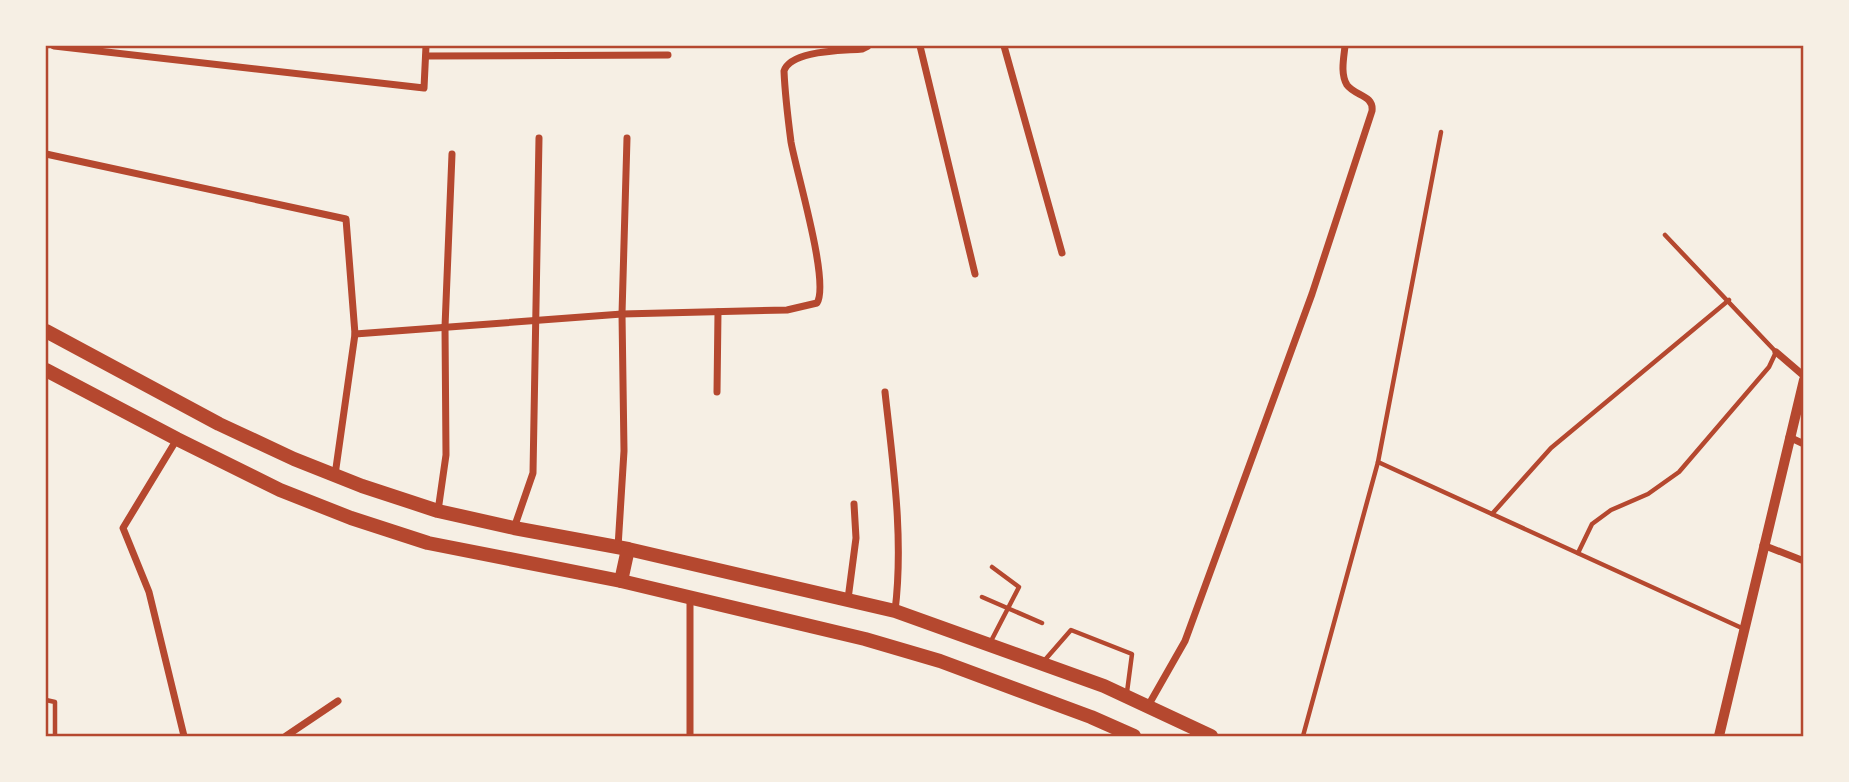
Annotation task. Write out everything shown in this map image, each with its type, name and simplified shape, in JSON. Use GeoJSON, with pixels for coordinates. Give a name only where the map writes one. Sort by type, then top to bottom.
{"type":"FeatureCollection","features":[{"type":"Feature","properties":{"kind":"main road"},"geometry":{"type":"LineString","coordinates":[[46,331],[219,424],[294,459],[438,511],[623,548],[895,611],[1104,686],[1212,737]]}},
{"type":"Feature","properties":{"kind":"main road"},"geometry":{"type":"LineString","coordinates":[[46,370],[280,490],[351,518],[428,543],[621,581],[865,639],[940,661],[1091,716],[1134,737]]}},
{"type":"Feature","properties":{"kind":"main road"},"geometry":{"type":"LineString","coordinates":[[46,382],[72,384]]}},
{"type":"Feature","properties":{"kind":"main road"},"geometry":{"type":"LineString","coordinates":[[621,581],[623,548]]}},
{"type":"Feature","properties":{"kind":"street"},"geometry":{"type":"LineString","coordinates":[[54,46],[424,88],[426,46]]}},
{"type":"Feature","properties":{"kind":"street"},"geometry":{"type":"LineString","coordinates":[[355,334],[622,314],[787,310],[817,303],[819,299],[815,254],[792,142],[784,71],[785,66],[793,60],[817,53],[862,49],[868,46]]}},
{"type":"Feature","properties":{"kind":"street"},"geometry":{"type":"LineString","coordinates":[[920,46],[975,274]]}},
{"type":"Feature","properties":{"kind":"street"},"geometry":{"type":"LineString","coordinates":[[1004,46],[1062,253]]}},
{"type":"Feature","properties":{"kind":"street"},"geometry":{"type":"LineString","coordinates":[[1148,707],[1190,628],[1316,282],[1373,111],[1372,103],[1349,88],[1345,81],[1345,46]]}},
{"type":"Feature","properties":{"kind":"street"},"geometry":{"type":"LineString","coordinates":[[426,56],[668,55]]}},
{"type":"Feature","properties":{"kind":"street"},"geometry":{"type":"LineString","coordinates":[[514,528],[533,473],[539,138]]}},
{"type":"Feature","properties":{"kind":"street"},"geometry":{"type":"LineString","coordinates":[[623,548],[622,314],[627,138]]}},
{"type":"Feature","properties":{"kind":"street"},"geometry":{"type":"LineString","coordinates":[[46,154],[346,219],[355,334],[335,475]]}},
{"type":"Feature","properties":{"kind":"street"},"geometry":{"type":"LineString","coordinates":[[438,511],[446,455],[445,327],[452,154]]}},
{"type":"Feature","properties":{"kind":"street"},"geometry":{"type":"LineString","coordinates":[[717,392],[718,312]]}},
{"type":"Feature","properties":{"kind":"street"},"geometry":{"type":"LineString","coordinates":[[1720,737],[1804,378],[1776,352]]}},
{"type":"Feature","properties":{"kind":"street"},"geometry":{"type":"LineString","coordinates":[[885,391],[898,518],[900,574],[895,611]]}},
{"type":"Feature","properties":{"kind":"street"},"geometry":{"type":"LineString","coordinates":[[1789,437],[1804,444]]}},
{"type":"Feature","properties":{"kind":"street"},"geometry":{"type":"LineString","coordinates":[[177,439],[123,528],[149,592],[184,737]]}},
{"type":"Feature","properties":{"kind":"street"},"geometry":{"type":"LineString","coordinates":[[848,600],[856,538],[854,504]]}},
{"type":"Feature","properties":{"kind":"street"},"geometry":{"type":"LineString","coordinates":[[1763,545],[1804,561]]}},
{"type":"Feature","properties":{"kind":"street"},"geometry":{"type":"LineString","coordinates":[[690,599],[690,737]]}},
{"type":"Feature","properties":{"kind":"street"},"geometry":{"type":"LineString","coordinates":[[286,737],[338,701]]}},
{"type":"Feature","properties":{"kind":"lane"},"geometry":{"type":"LineString","coordinates":[[1303,737],[1378,462],[1441,132]]}},
{"type":"Feature","properties":{"kind":"lane"},"geometry":{"type":"LineString","coordinates":[[1578,553],[1592,524],[1611,510],[1648,494],[1679,472],[1769,366],[1776,352],[1665,235]]}},
{"type":"Feature","properties":{"kind":"lane"},"geometry":{"type":"LineString","coordinates":[[1492,514],[1551,448],[1729,300]]}},
{"type":"Feature","properties":{"kind":"lane"},"geometry":{"type":"LineString","coordinates":[[1378,462],[1744,629]]}},
{"type":"Feature","properties":{"kind":"lane"},"geometry":{"type":"LineString","coordinates":[[989,644],[1019,587],[992,567]]}},
{"type":"Feature","properties":{"kind":"lane"},"geometry":{"type":"LineString","coordinates":[[982,597],[1042,623]]}},
{"type":"Feature","properties":{"kind":"lane"},"geometry":{"type":"LineString","coordinates":[[1042,663],[1072,630],[1132,654],[1126,696]]}},
{"type":"Feature","properties":{"kind":"lane"},"geometry":{"type":"LineString","coordinates":[[46,700],[55,702],[55,737]]}}]}
